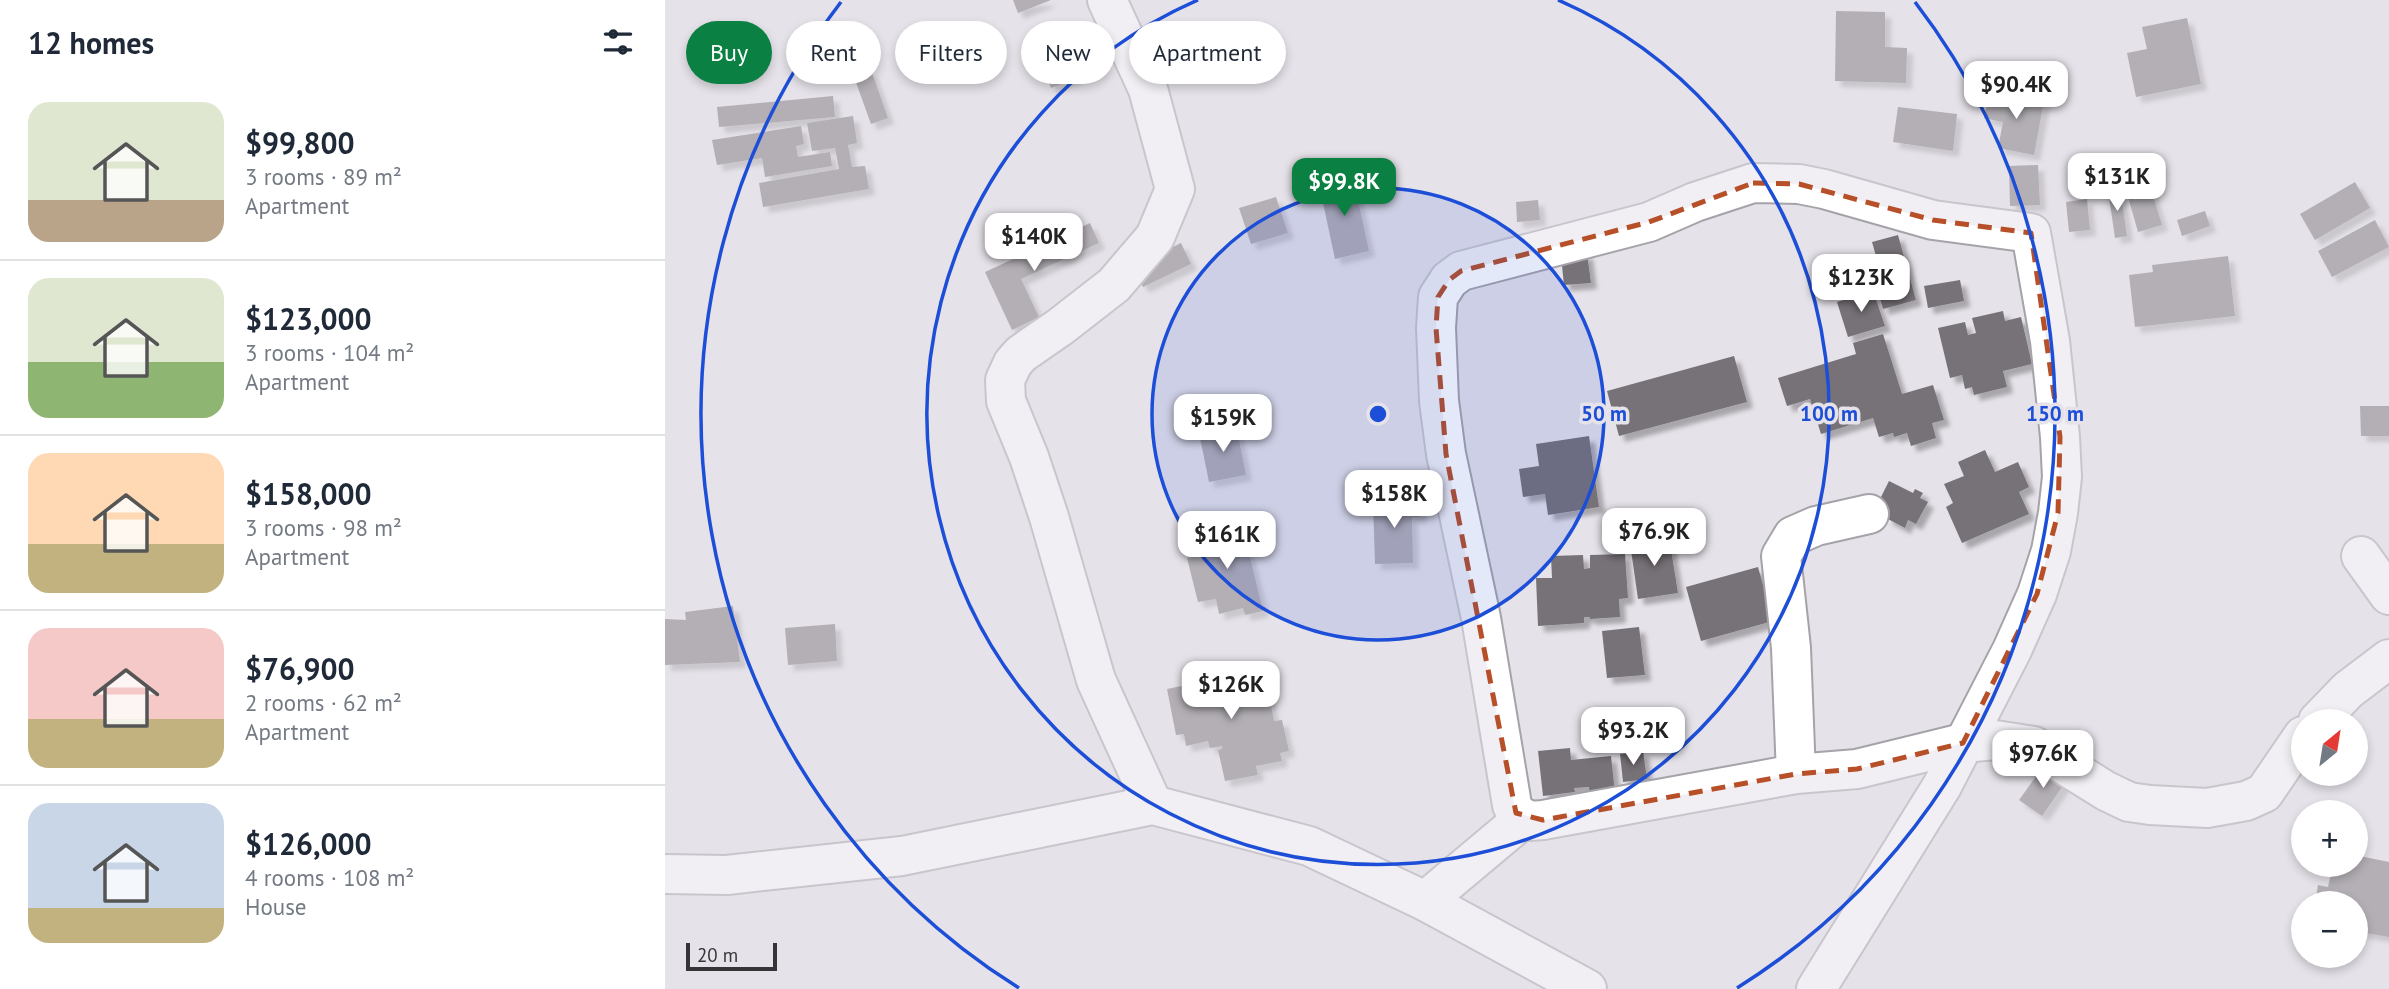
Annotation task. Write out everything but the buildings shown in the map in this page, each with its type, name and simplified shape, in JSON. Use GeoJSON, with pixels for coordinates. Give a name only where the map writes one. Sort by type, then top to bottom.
{"type":"FeatureCollection","features":[{"type":"Feature","properties":{"kind":"street"},"geometry":{"type":"LineString","coordinates":[[1107,0],[1148,89],[1175,189],[1155,237],[1114,285],[1021,354],[1013,363],[1005,380],[1006,401],[1029,457],[1049,517],[1096,680],[1153,805]]}},
{"type":"Feature","properties":{"kind":"street"},"geometry":{"type":"LineString","coordinates":[[1816,989],[1942,786],[1963,743],[2012,650],[2037,594],[2051,551],[2062,477],[2060,436],[2050,341],[2031,233],[1933,219],[1799,184],[1753,183],[1695,202],[1649,222],[1461,271],[1449,280],[1438,297],[1436,328],[1439,401],[1445,454],[1481,618],[1512,805],[1516,813],[1524,818],[1530,821],[1543,820],[1795,774],[1857,769],[1963,743],[1996,740],[2035,746],[2106,791],[2129,802],[2207,808],[2246,801],[2265,793],[2291,754]]}},
{"type":"Feature","properties":{"kind":"street"},"geometry":{"type":"LineString","coordinates":[[1795,774],[1791,648],[1781,556],[1793,536],[1816,526],[1869,514]]}},
{"type":"Feature","properties":{"kind":"street"},"geometry":{"type":"LineString","coordinates":[[2361,556],[2389,595]]}},
{"type":"Feature","properties":{"kind":"street"},"geometry":{"type":"LineString","coordinates":[[2330,709],[2348,690],[2389,659]]}},
{"type":"Feature","properties":{"kind":"street"},"geometry":{"type":"LineString","coordinates":[[665,874],[727,875],[902,856],[1153,805],[1310,846],[1425,901],[1587,989]]}},
{"type":"Feature","properties":{"kind":"street"},"geometry":{"type":"LineString","coordinates":[[1425,901],[1524,818]]}},
{"type":"Feature","properties":{"kind":"highlighted area"},"geometry":{"type":"Polygon","coordinates":[[[1753,183],[1799,184],[1933,220],[2031,233],[2060,437],[2058,513],[2037,594],[1963,743],[1857,769],[1796,774],[1543,820],[1516,813],[1446,454],[1436,328],[1438,297],[1449,280],[1461,271],[1649,222],[1753,183]]]}}]}
